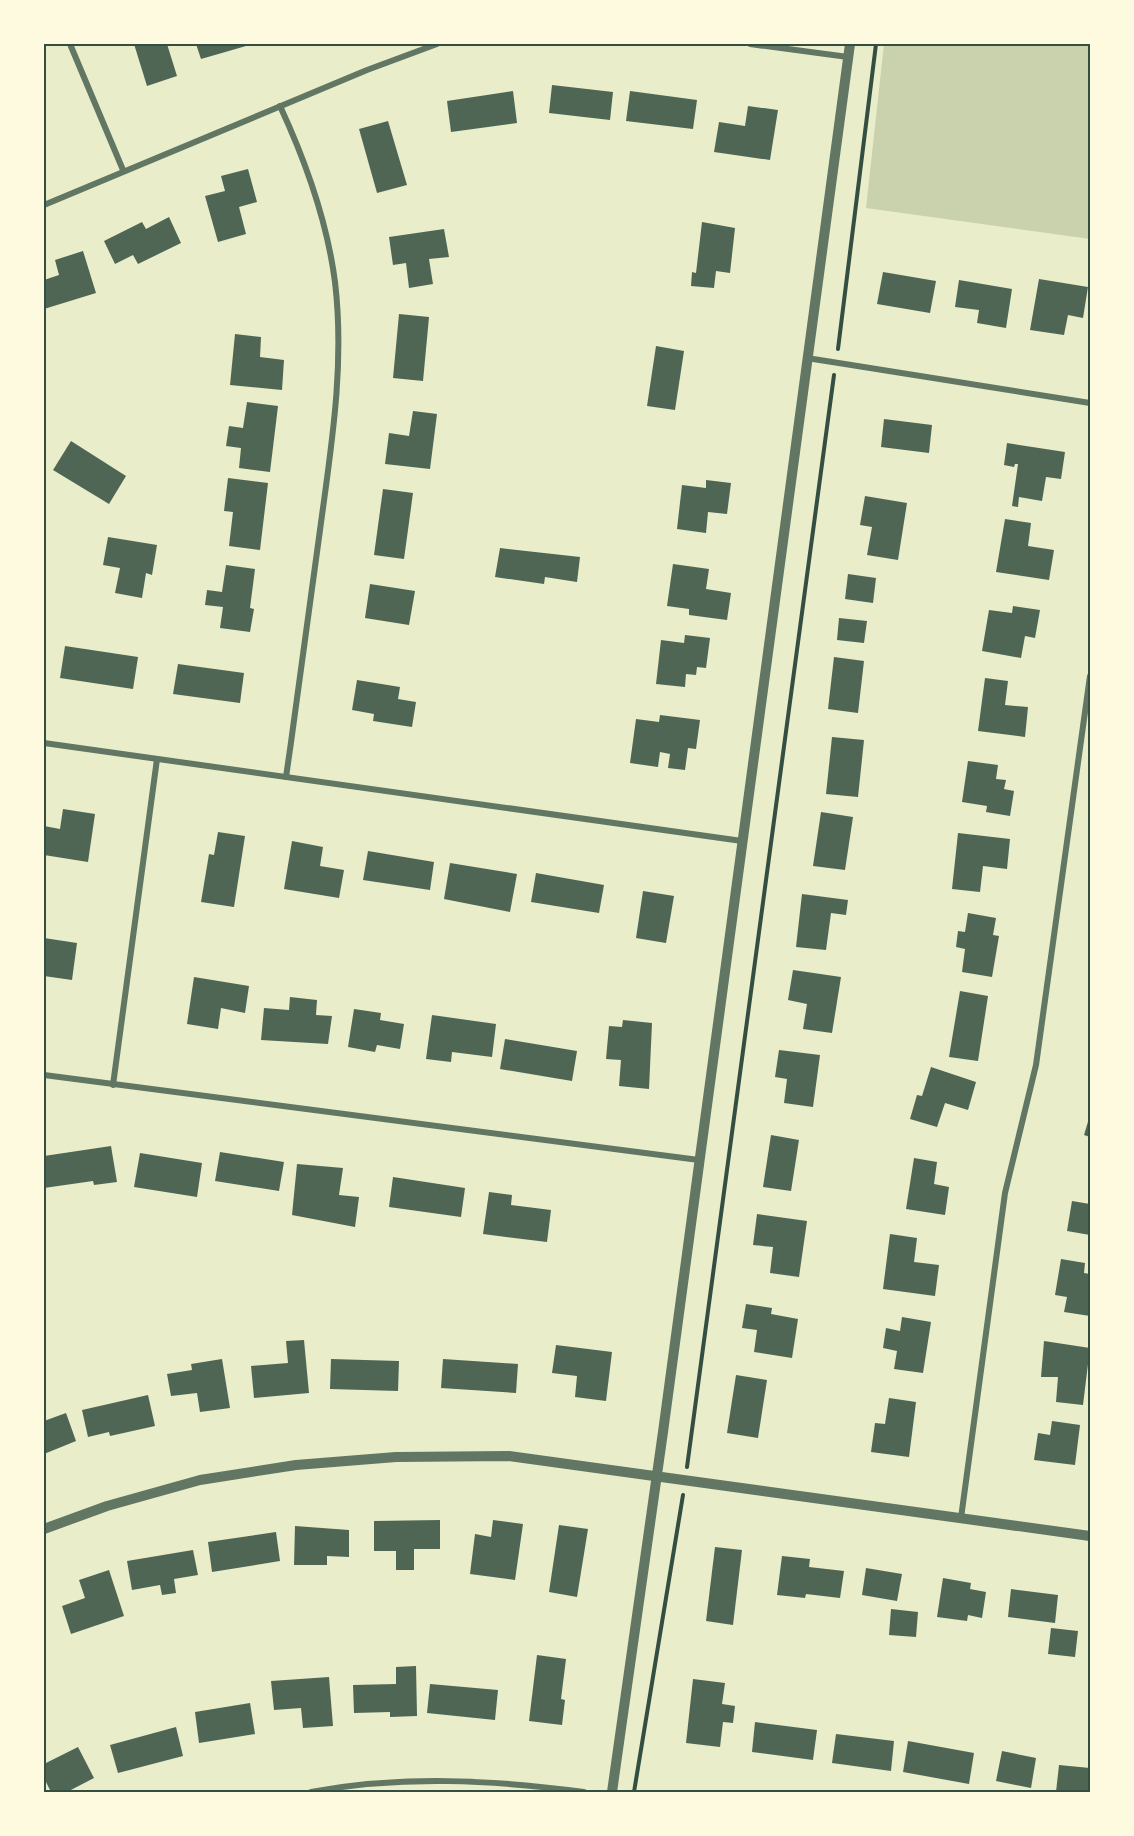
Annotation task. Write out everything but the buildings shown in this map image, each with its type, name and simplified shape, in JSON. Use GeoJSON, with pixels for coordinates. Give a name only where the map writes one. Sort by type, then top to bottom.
{"type":"FeatureCollection","features":[{"type":"Feature","properties":{"kind":"street"},"geometry":{"type":"LineString","coordinates":[[70,44],[123,170]]}},
{"type":"Feature","properties":{"kind":"street"},"geometry":{"type":"LineString","coordinates":[[44,205],[123,170],[437,44]]}},
{"type":"Feature","properties":{"kind":"street"},"geometry":{"type":"LineString","coordinates":[[750,44],[848,57]]}},
{"type":"Feature","properties":{"kind":"street"},"geometry":{"type":"LineString","coordinates":[[612,1792],[657,1475],[850,44]]}},
{"type":"Feature","properties":{"kind":"street"},"geometry":{"type":"LineString","coordinates":[[280,106],[301,153],[323,216],[335,282],[339,348],[336,415],[286,777]]}},
{"type":"Feature","properties":{"kind":"street"},"geometry":{"type":"LineString","coordinates":[[806,358],[1090,403]]}},
{"type":"Feature","properties":{"kind":"street"},"geometry":{"type":"LineString","coordinates":[[961,1518],[1005,1193],[1036,1065],[1090,676]]}},
{"type":"Feature","properties":{"kind":"street"},"geometry":{"type":"LineString","coordinates":[[44,743],[742,841]]}},
{"type":"Feature","properties":{"kind":"street"},"geometry":{"type":"LineString","coordinates":[[113,1085],[157,759]]}},
{"type":"Feature","properties":{"kind":"street"},"geometry":{"type":"LineString","coordinates":[[44,1075],[699,1161]]}},
{"type":"Feature","properties":{"kind":"street"},"geometry":{"type":"LineString","coordinates":[[44,1529],[107,1506],[200,1480],[296,1465],[396,1456],[509,1456],[1090,1536]]}},
{"type":"Feature","properties":{"kind":"street"},"geometry":{"type":"LineString","coordinates":[[311,1792],[398,1781],[474,1781],[584,1792]]}},
{"type":"Feature","properties":{"kind":"path"},"geometry":{"type":"LineString","coordinates":[[838,350],[876,44]]}},
{"type":"Feature","properties":{"kind":"path"},"geometry":{"type":"LineString","coordinates":[[688,1455],[834,377]]}},
{"type":"Feature","properties":{"kind":"path"},"geometry":{"type":"LineString","coordinates":[[634,1792],[681,1506]]}},
{"type":"Feature","properties":{"kind":"green space"},"geometry":{"type":"Polygon","coordinates":[[[884,44],[1090,44],[1090,239],[866,208],[884,44]]]}}]}
